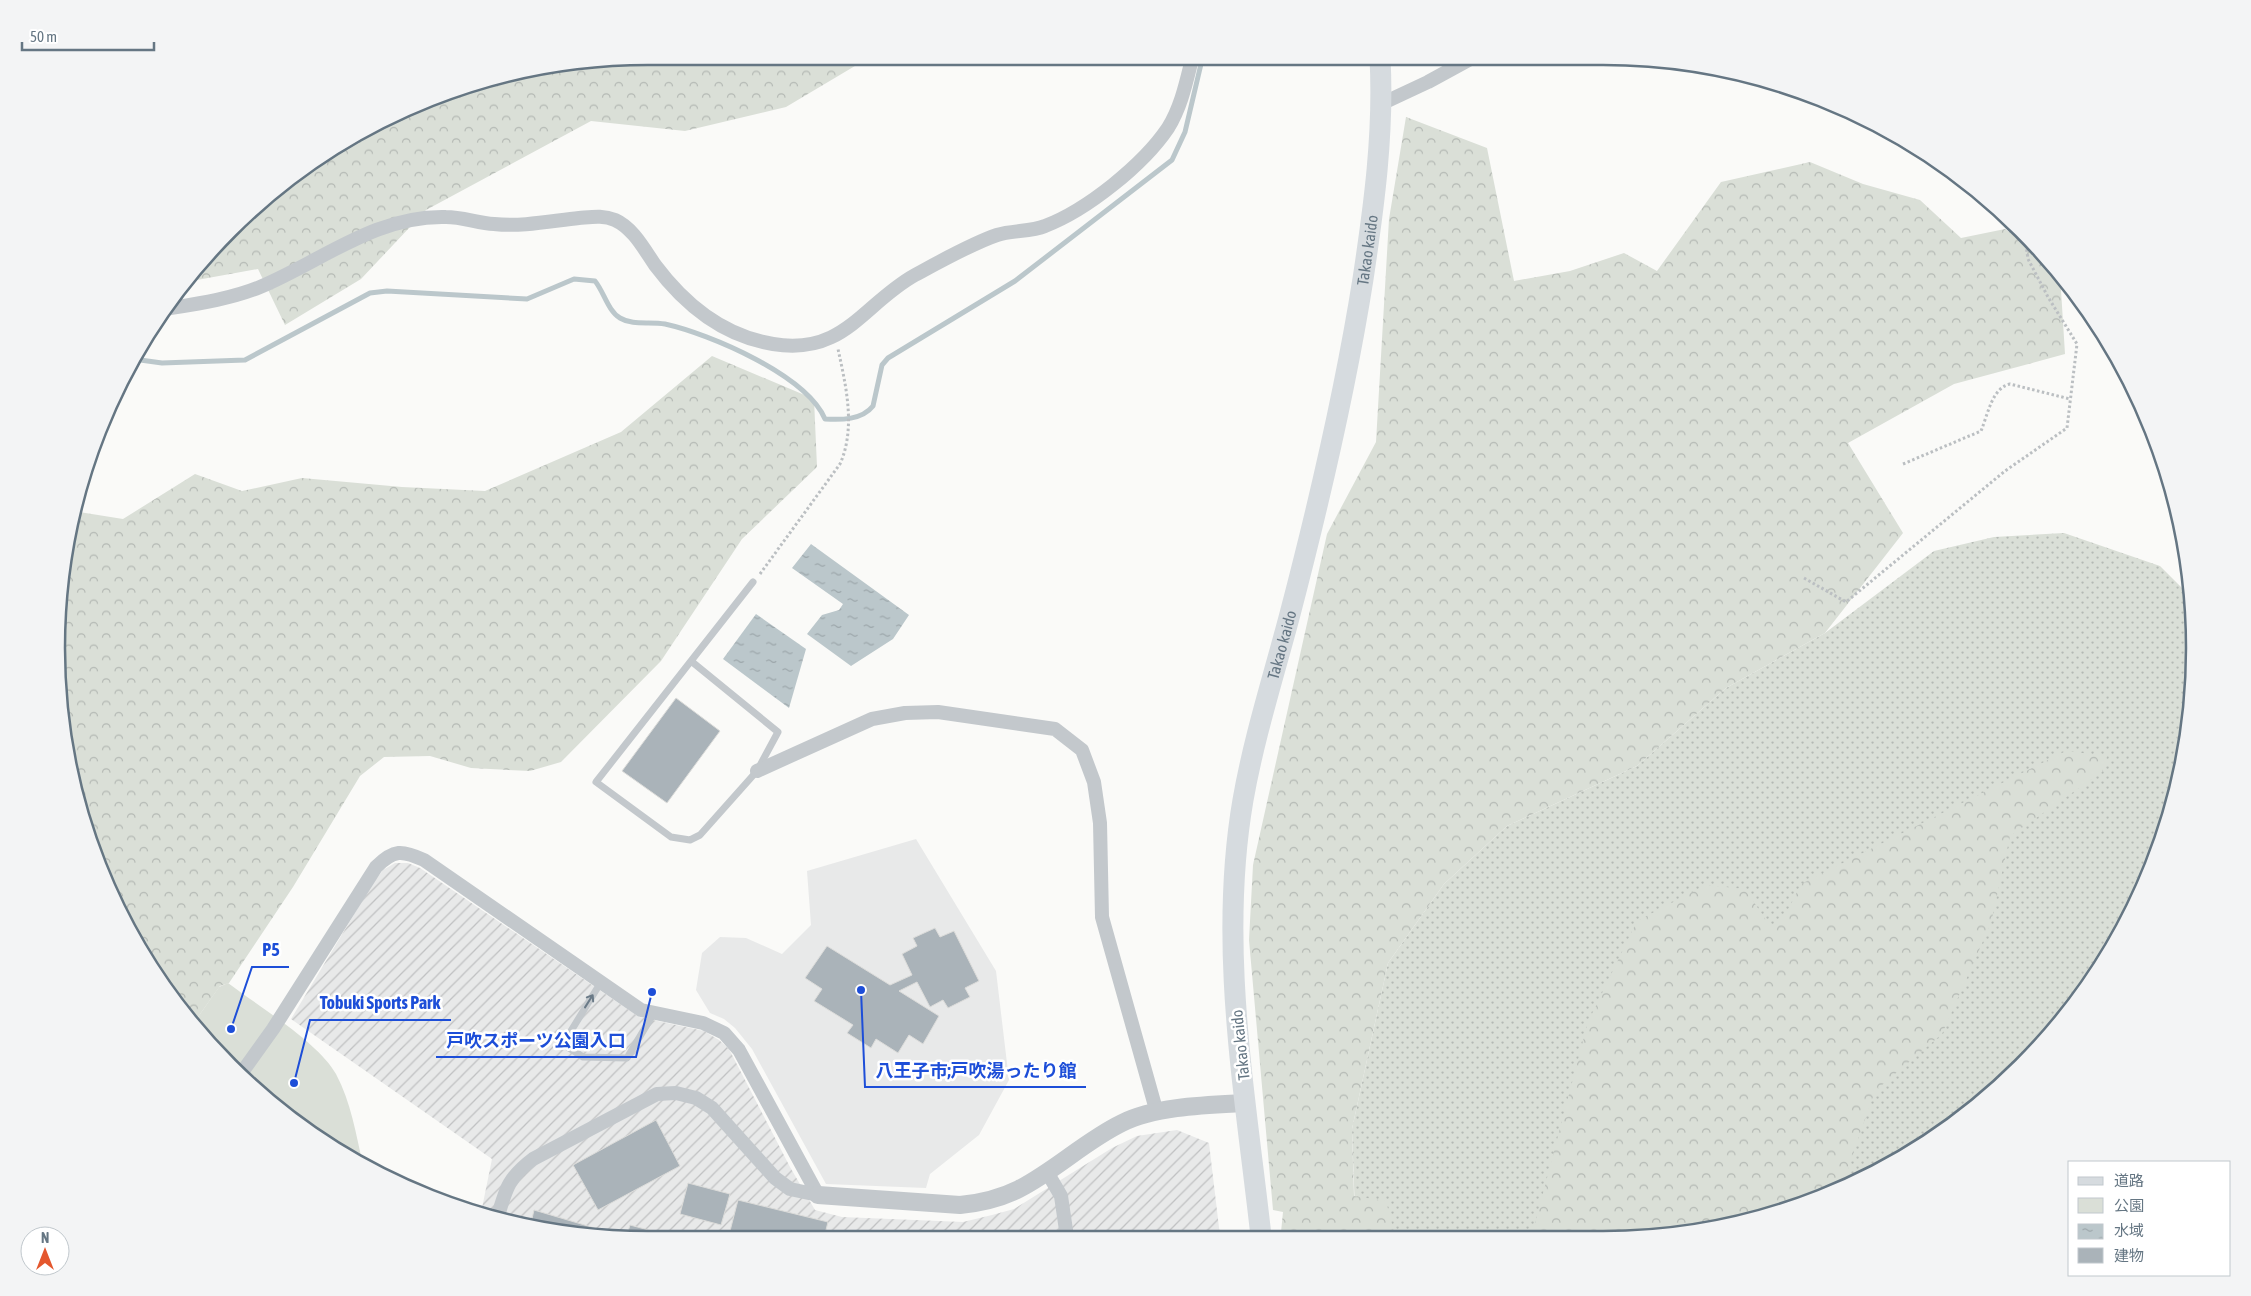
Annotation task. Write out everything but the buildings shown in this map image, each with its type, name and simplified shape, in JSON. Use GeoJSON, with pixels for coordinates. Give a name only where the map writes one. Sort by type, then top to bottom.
{"type":"FeatureCollection","features":[{"type":"Feature","properties":{"kind":"main road","name":"Takao kaido"},"geometry":{"type":"LineString","coordinates":[[1260,1231],[1236,1019],[1233,898],[1240,825],[1248,778],[1318,505],[1337,422],[1371,224],[1378,169],[1381,104],[1380,65]]}},
{"type":"Feature","properties":{"kind":"street"},"geometry":{"type":"LineString","coordinates":[[175,308],[258,287],[354,238],[392,224],[418,218],[449,216],[494,224],[520,225],[601,216],[617,221],[630,230],[668,282],[692,307],[720,326],[752,340],[777,345],[816,344],[836,337],[912,277],[998,235],[1044,227],[1096,197],[1138,163],[1167,128],[1183,97],[1191,65]]}},
{"type":"Feature","properties":{"kind":"street"},"geometry":{"type":"LineString","coordinates":[[1381,104],[1459,65]]}},
{"type":"Feature","properties":{"kind":"street"},"geometry":{"type":"LineString","coordinates":[[757,770],[872,719],[906,713],[938,712],[1055,729],[1082,750],[1094,782],[1100,823],[1102,917],[1157,1113]]}},
{"type":"Feature","properties":{"kind":"street"},"geometry":{"type":"LineString","coordinates":[[245,1068],[274,1029],[376,867],[388,855],[405,852],[424,860],[641,1010],[703,1023],[724,1032],[738,1050],[818,1195]]}},
{"type":"Feature","properties":{"kind":"street"},"geometry":{"type":"LineString","coordinates":[[500,1212],[512,1178],[527,1163],[657,1094],[676,1093],[696,1098],[712,1108],[775,1178],[790,1189],[818,1195],[960,1205],[983,1202],[1018,1189],[1047,1172],[1096,1137],[1125,1122],[1157,1113],[1246,1102]]}},
{"type":"Feature","properties":{"kind":"street"},"geometry":{"type":"LineString","coordinates":[[1047,1172],[1061,1196],[1066,1231]]}},
{"type":"Feature","properties":{"kind":"lane"},"geometry":{"type":"LineString","coordinates":[[691,661],[778,732],[757,770],[700,835],[690,840],[671,837],[596,782],[753,582]]}},
{"type":"Feature","properties":{"kind":"lane"},"geometry":{"type":"LineString","coordinates":[[601,982],[563,1044],[583,1057],[627,1058],[654,1012]]}},
{"type":"Feature","properties":{"kind":"path"},"geometry":{"type":"LineString","coordinates":[[1804,578],[1846,602],[2004,471],[2067,428],[2076,344],[2028,259],[2027,249]]}},
{"type":"Feature","properties":{"kind":"path"},"geometry":{"type":"LineString","coordinates":[[753,582],[840,464],[846,452],[849,430],[846,386],[836,337]]}},
{"type":"Feature","properties":{"kind":"path"},"geometry":{"type":"LineString","coordinates":[[1903,464],[1981,431],[1997,392],[2002,386],[2010,384],[2070,399]]}},
{"type":"Feature","properties":{"kind":"shaded area"},"geometry":{"type":"Polygon","coordinates":[[[916,839],[996,971],[1009,1080],[979,1135],[930,1174],[926,1188],[826,1184],[752,1049],[735,1028],[724,1019],[710,1013],[696,990],[702,953],[720,937],[746,938],[782,954],[811,925],[807,871],[916,839]]]}},
{"type":"Feature","properties":{"kind":"shaded area"},"geometry":{"type":"Polygon","coordinates":[[[395,863],[408,863],[420,868],[639,1017],[704,1031],[719,1040],[729,1049],[790,1167],[815,1210],[842,1217],[963,1222],[1014,1209],[1112,1148],[1137,1136],[1177,1130],[1209,1143],[1219,1231],[610,1230],[534,1220],[482,1207],[492,1159],[291,1019],[373,883],[383,870],[395,863]]]}},
{"type":"Feature","properties":{"kind":"green space"},"geometry":{"type":"Polygon","coordinates":[[[857,65],[786,107],[685,131],[591,121],[426,210],[361,279],[285,325],[258,269],[196,280],[236,236],[264,210],[293,185],[324,163],[390,125],[425,109],[461,96],[534,76],[610,66],[857,65]]]}},
{"type":"Feature","properties":{"kind":"green space"},"geometry":{"type":"Polygon","coordinates":[[[1406,117],[1487,148],[1514,281],[1570,271],[1624,253],[1657,271],[1721,182],[1810,162],[1863,184],[1920,200],[1961,238],[2005,229],[2015,236],[2061,287],[2065,354],[1954,384],[1848,443],[1903,533],[1825,633],[1726,688],[1637,766],[1507,826],[1444,884],[1388,963],[1352,1129],[1354,1196],[1386,1201],[1394,1231],[1281,1231],[1283,1212],[1273,1210],[1249,940],[1253,865],[1327,534],[1376,442],[1389,219],[1406,117]]]}},
{"type":"Feature","properties":{"kind":"green space"},"geometry":{"type":"Polygon","coordinates":[[[712,356],[814,399],[817,467],[742,539],[661,661],[561,762],[530,771],[471,768],[430,756],[384,757],[360,776],[293,887],[229,983],[220,986],[198,1018],[163,972],[125,906],[109,871],[96,835],[76,762],[66,686],[65,648],[70,572],[81,512],[123,519],[195,474],[242,491],[302,478],[402,487],[485,491],[621,432],[712,356]]]}},
{"type":"Feature","properties":{"kind":"green space"},"geometry":{"type":"Polygon","coordinates":[[[2064,533],[2160,566],[2183,589],[2185,610],[2185,686],[2181,724],[2175,762],[2155,835],[2142,871],[2108,939],[2066,1003],[2041,1032],[1987,1086],[1958,1111],[1927,1133],[1861,1171],[1826,1187],[1754,1211],[1717,1220],[1641,1230],[1364,1231],[1355,1213],[1352,1129],[1388,963],[1444,884],[1507,826],[1637,766],[1726,688],[1825,633],[1934,551],[1994,537],[2064,533]]]}},
{"type":"Feature","properties":{"kind":"green space"},"geometry":{"type":"Polygon","coordinates":[[[2066,751],[2107,756],[2102,772],[2010,836],[1991,923],[1942,1034],[1875,1091],[1846,1178],[1790,1200],[1717,1220],[1641,1230],[1533,1231],[1588,1022],[1637,921],[1706,885],[1745,889],[1772,929],[1784,918],[1801,884],[2066,751]]]}},
{"type":"Feature","properties":{"kind":"green space"},"geometry":{"type":"Polygon","coordinates":[[[228,983],[302,1037],[327,1062],[336,1074],[346,1096],[361,1156],[293,1111],[236,1060],[198,1018],[219,987],[228,983]]]}},
{"type":"Feature","properties":{"kind":"water"},"geometry":{"type":"Polygon","coordinates":[[[811,544],[909,615],[893,639],[851,666],[807,634],[822,615],[839,610],[843,604],[792,568],[811,544]]]}},
{"type":"Feature","properties":{"kind":"water"},"geometry":{"type":"Polygon","coordinates":[[[756,614],[806,649],[789,708],[723,659],[756,614]]]}},
{"type":"Feature","properties":{"kind":"waterway"},"geometry":{"type":"LineString","coordinates":[[141,360],[162,363],[245,360],[370,293],[387,291],[527,299],[574,279],[595,281],[612,311],[620,318],[630,322],[665,324],[684,329],[755,359],[778,372],[798,387],[815,403],[825,419],[857,417],[873,406],[882,365],[888,358],[1015,281],[1172,160],[1185,132],[1201,65]]}},
{"type":"Feature","properties":{"kind":"place","name":"八王子市;戸吹湯ったり館"},"geometry":{"type":"Point","coordinates":[861,990]}},
{"type":"Feature","properties":{"kind":"place","name":"戸吹スポーツ公園入口"},"geometry":{"type":"Point","coordinates":[652,992]}},
{"type":"Feature","properties":{"kind":"place","name":"P5"},"geometry":{"type":"Point","coordinates":[231,1029]}},
{"type":"Feature","properties":{"kind":"place","name":"Tobuki Sports Park"},"geometry":{"type":"Point","coordinates":[294,1083]}}]}
